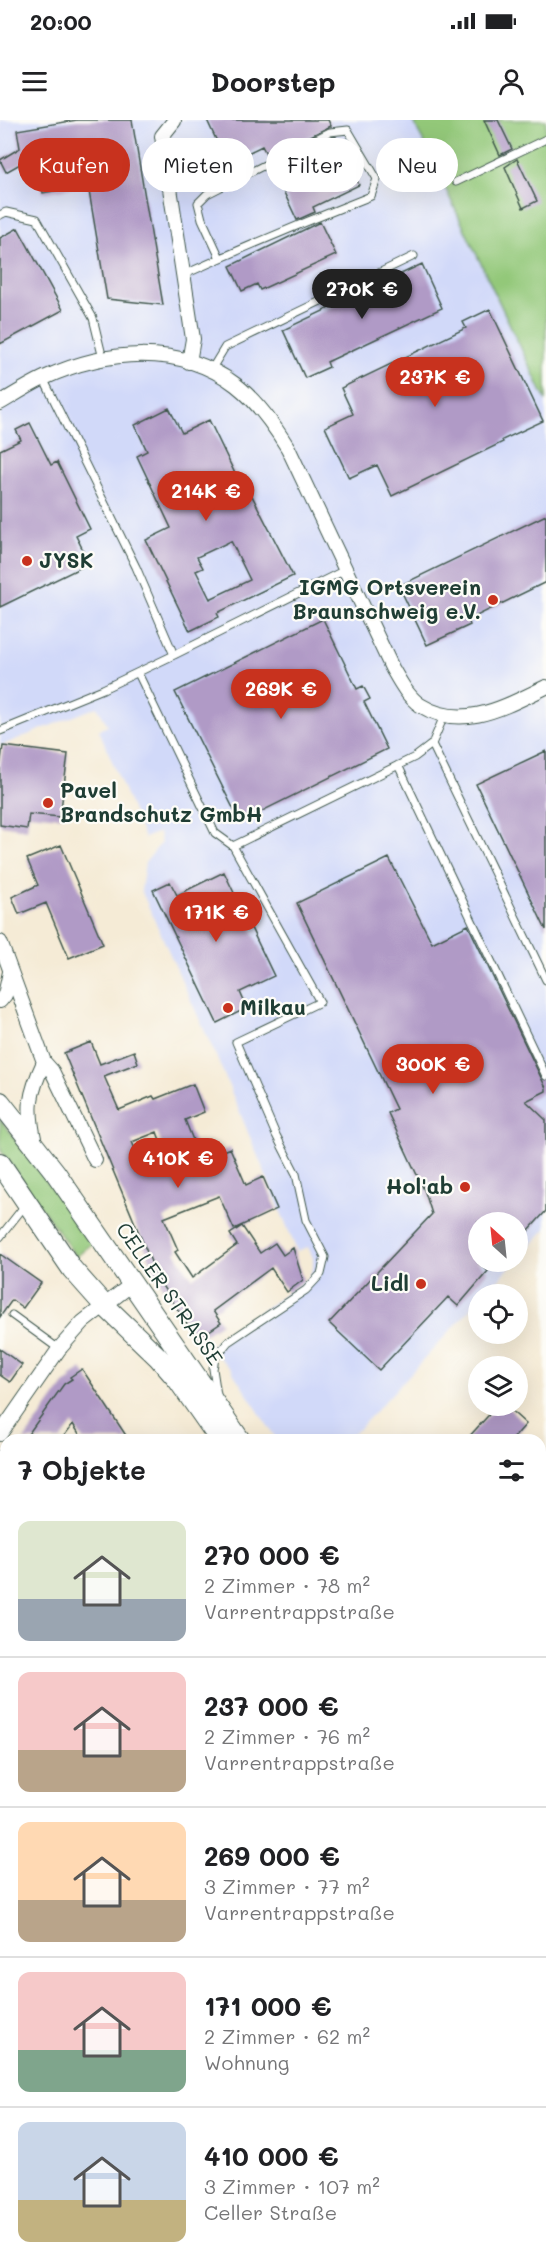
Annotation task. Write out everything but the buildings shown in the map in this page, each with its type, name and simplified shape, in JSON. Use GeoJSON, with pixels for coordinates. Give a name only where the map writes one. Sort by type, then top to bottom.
{"type":"FeatureCollection","features":[{"type":"Feature","properties":{"kind":"main road","name":"CELLER STRASSE"},"geometry":{"type":"LineString","coordinates":[[0,1102],[36,1148],[236,1434]]}},
{"type":"Feature","properties":{"kind":"main road","name":"CELLER STRASSE"},"geometry":{"type":"LineString","coordinates":[[0,1163],[72,1269],[103,1304],[158,1357],[178,1380],[216,1434]]}},
{"type":"Feature","properties":{"kind":"street"},"geometry":{"type":"LineString","coordinates":[[174,121],[162,136],[193,339],[189,362]]}},
{"type":"Feature","properties":{"kind":"street"},"geometry":{"type":"LineString","coordinates":[[0,403],[44,378],[78,365],[117,355],[153,354],[189,362],[211,370],[236,384],[274,425],[288,448],[392,668],[405,689],[419,704],[444,716],[469,717],[499,709],[546,687]]}},
{"type":"Feature","properties":{"kind":"street"},"geometry":{"type":"LineString","coordinates":[[0,942],[44,1062],[52,1071],[95,1160]]}},
{"type":"Feature","properties":{"kind":"street"},"geometry":{"type":"LineString","coordinates":[[0,1001],[5,995],[10,967]]}},
{"type":"Feature","properties":{"kind":"street","name":"CELLER STRASSE"},"geometry":{"type":"LineString","coordinates":[[36,1148],[29,1116],[33,1086],[44,1062]]}},
{"type":"Feature","properties":{"kind":"street"},"geometry":{"type":"LineString","coordinates":[[0,1434],[59,1349],[103,1304],[132,1284]]}},
{"type":"Feature","properties":{"kind":"lane"},"geometry":{"type":"LineString","coordinates":[[183,275],[279,232],[371,196],[377,180],[348,130],[330,132],[207,194],[198,203],[202,219],[220,258]]}},
{"type":"Feature","properties":{"kind":"lane"},"geometry":{"type":"LineString","coordinates":[[458,181],[546,139]]}},
{"type":"Feature","properties":{"kind":"lane"},"geometry":{"type":"LineString","coordinates":[[0,215],[6,212],[36,219],[93,318],[103,359]]}},
{"type":"Feature","properties":{"kind":"lane"},"geometry":{"type":"LineString","coordinates":[[211,370],[225,347],[414,256]]}},
{"type":"Feature","properties":{"kind":"lane"},"geometry":{"type":"LineString","coordinates":[[44,378],[136,567],[174,656]]}},
{"type":"Feature","properties":{"kind":"lane"},"geometry":{"type":"LineString","coordinates":[[0,731],[138,673],[345,570]]}},
{"type":"Feature","properties":{"kind":"lane"},"geometry":{"type":"LineString","coordinates":[[138,673],[215,833],[233,846],[320,1002],[236,1042],[276,1135],[296,1174],[306,1220],[325,1257],[321,1274],[306,1290],[228,1342],[215,1358],[213,1369],[222,1412]]}},
{"type":"Feature","properties":{"kind":"lane"},"geometry":{"type":"LineString","coordinates":[[233,846],[415,757],[432,744],[444,716]]}},
{"type":"Feature","properties":{"kind":"lane"},"geometry":{"type":"LineString","coordinates":[[432,744],[546,980]]}},
{"type":"Feature","properties":{"kind":"lane"},"geometry":{"type":"LineString","coordinates":[[398,765],[546,1076]]}},
{"type":"Feature","properties":{"kind":"lane"},"geometry":{"type":"LineString","coordinates":[[0,1238],[27,1202]]}},
{"type":"Feature","properties":{"kind":"lane"},"geometry":{"type":"LineString","coordinates":[[12,1315],[59,1349]]}},
{"type":"Feature","properties":{"kind":"shaded area"},"geometry":{"type":"Polygon","coordinates":[[[0,120],[413,120],[422,138],[376,138],[376,192],[447,192],[546,401],[546,1229],[528,1248],[528,1212],[468,1212],[468,1272],[505,1272],[494,1284],[468,1284],[468,1312],[359,1429],[351,1434],[273,1434],[230,1368],[208,1347],[308,1279],[313,1268],[313,1258],[308,1247],[297,1251],[221,1067],[141,890],[145,863],[161,843],[159,832],[144,838],[99,730],[108,725],[97,707],[0,746],[0,120]]]}},
{"type":"Feature","properties":{"kind":"green space"},"geometry":{"type":"Polygon","coordinates":[[[413,120],[546,120],[546,401],[447,192],[458,192],[458,138],[422,138],[413,120]]]}},
{"type":"Feature","properties":{"kind":"green space"},"geometry":{"type":"Polygon","coordinates":[[[0,1119],[93,1243],[76,1257],[0,1149],[0,1119]]]}},
{"type":"Feature","properties":{"kind":"place","name":"JYSK"},"geometry":{"type":"Point","coordinates":[27,561]}},
{"type":"Feature","properties":{"kind":"place","name":"IGMG Ortsverein Braunschweig e.V."},"geometry":{"type":"Point","coordinates":[493,600]}},
{"type":"Feature","properties":{"kind":"place","name":"Pavel Brandschutz GmbH"},"geometry":{"type":"Point","coordinates":[48,803]}},
{"type":"Feature","properties":{"kind":"place","name":"Milkau"},"geometry":{"type":"Point","coordinates":[228,1008]}},
{"type":"Feature","properties":{"kind":"place","name":"Hol'ab"},"geometry":{"type":"Point","coordinates":[465,1187]}},
{"type":"Feature","properties":{"kind":"place","name":"Lidl"},"geometry":{"type":"Point","coordinates":[421,1284]}}]}
